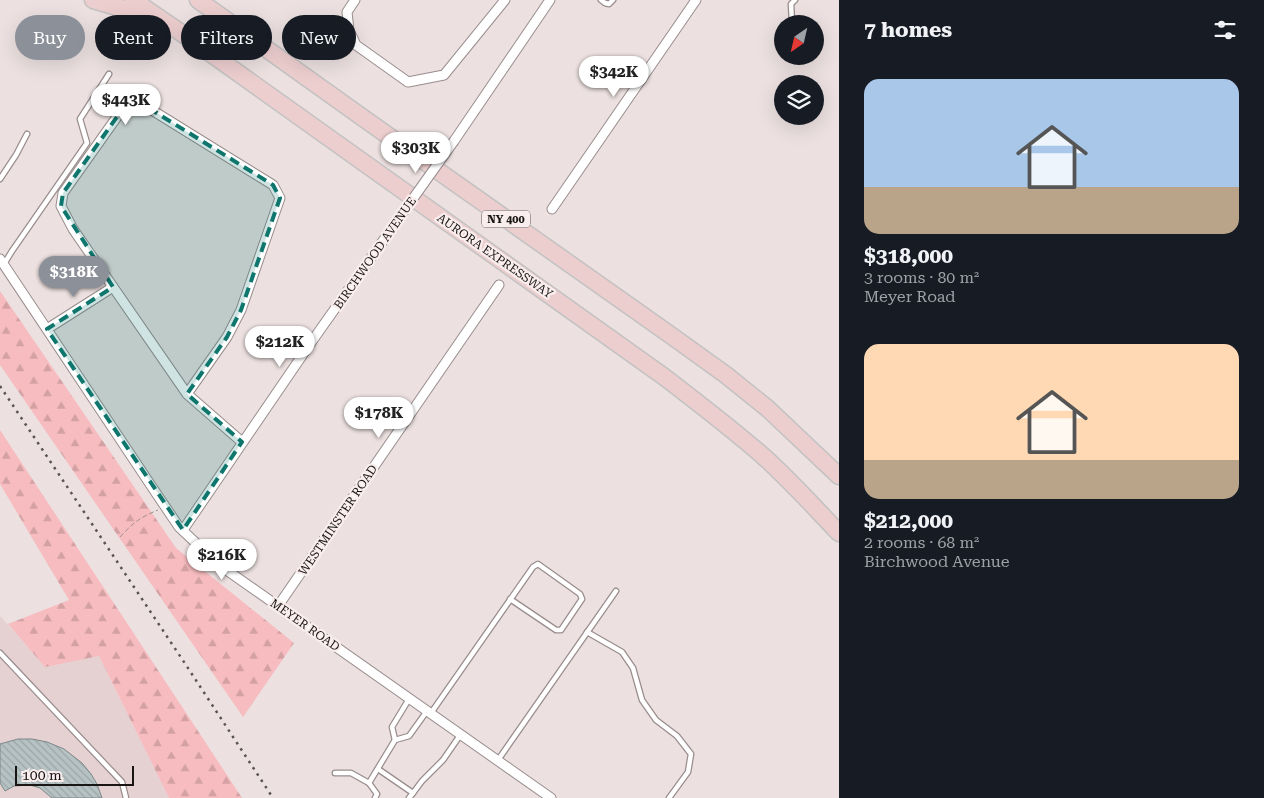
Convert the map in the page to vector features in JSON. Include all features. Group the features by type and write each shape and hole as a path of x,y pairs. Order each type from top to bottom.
{"highway":[{"path":"93,0 131,11 181,36"},
{"name":"AURORA EXPRESSWAY","path":"133,0 181,33"},
{"name":"NY 400","path":"198,0 726,375 767,408 839,476"},
{"name":"AURORA EXPRESSWAY","path":"220,60 607,335 709,410 764,457 839,533"}],"street":[{"path":"355,0 347,12 349,30 356,45 408,82 444,75 505,0"},
{"name":"BIRCHWOOD AVENUE","path":"183,530 242,442 454,141 550,0"},
{"path":"552,209 696,0"},
{"path":"187,394 228,337 241,310 280,198 273,185 147,106 133,106 119,114 63,193 60,206 73,229 187,394 242,442"},
{"name":"MEYER ROAD","path":"2,262 183,530 218,564 551,798"},
{"name":"WESTMINSTER ROAD","path":"278,606 499,285"},
{"path":"47,329 113,287"}],"lane":[{"path":"601,0 609,4 613,0"},
{"path":"792,15 791,4 795,0"},
{"path":"2,262 12,251 87,143 80,119 109,74"},
{"path":"0,179 27,134"},
{"path":"395,740 409,736 430,712 510,599 533,567 538,564 580,594 582,599 561,630 556,630 510,599"},
{"path":"498,760 616,591"},
{"path":"587,632 622,652 633,668 642,700 656,720 677,736 690,754 688,772 669,798"},
{"path":"0,654 122,782 126,798"},
{"path":"369,783 395,740 392,727 410,698"},
{"path":"409,798 422,781 443,760 461,734"},
{"path":"378,769 412,793"},
{"path":"335,773 351,773 369,783 377,794 375,798"}],"path":[{"path":"120,537 140,518 166,507"}],"highlighted area":[{"path":"133,106 147,107 273,185 280,198 241,310 227,337 187,394 242,442 183,530 47,329 113,287 61,206 63,193 119,114"}],"shaded area":[{"path":"0,616 45,666 99,656 169,798 0,798"}],"green space":[{"path":"0,291 176,548 294,643 243,717 0,365"},
{"path":"0,430 242,798 169,798 99,656 45,667 8,624 69,600 0,484"}],"building":[{"path":"18,739 47,742 64,749 82,763 91,774 102,798 52,798 40,788 30,785 14,786 5,791 0,783 0,744"}],"railway":[{"path":"0,386 273,798"}]}
